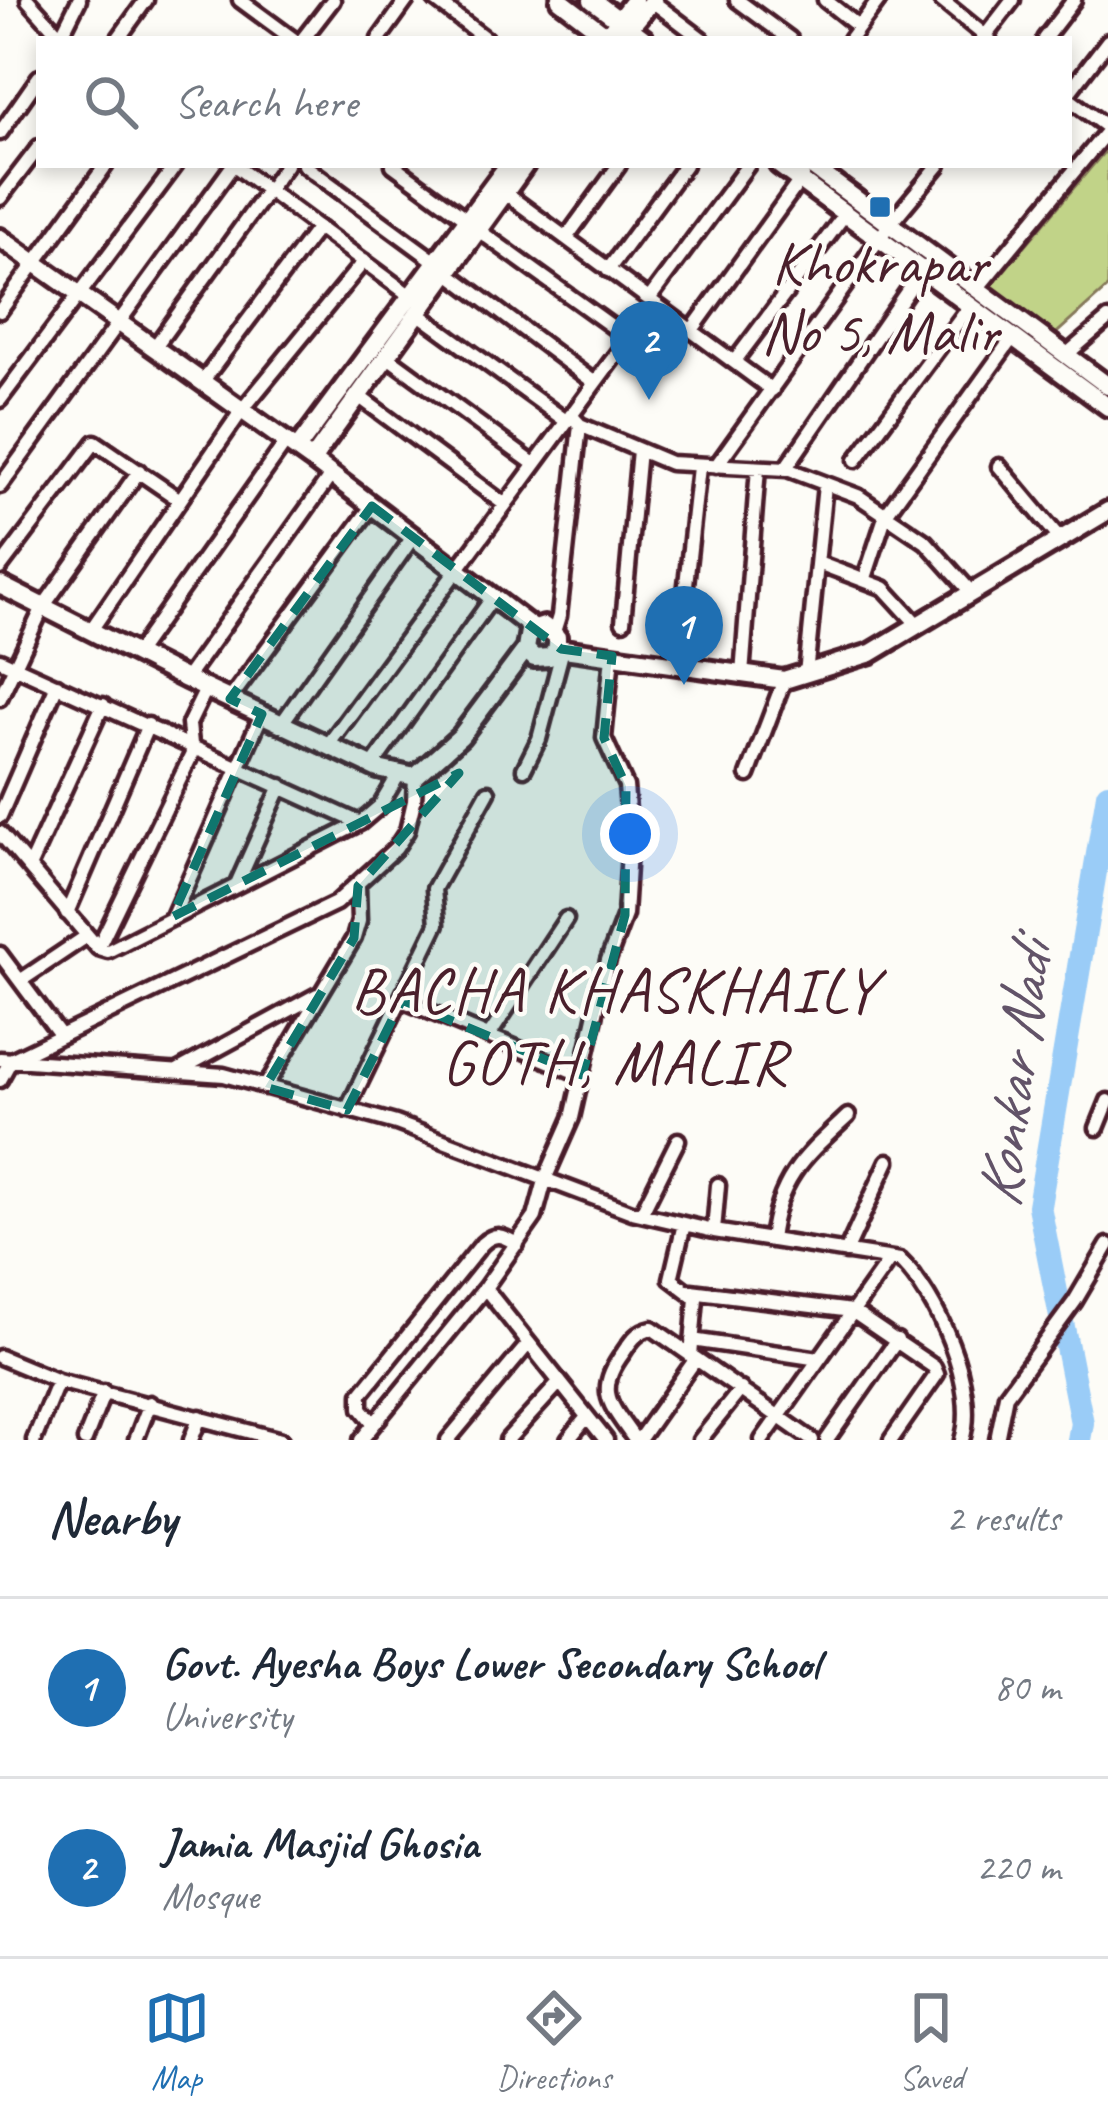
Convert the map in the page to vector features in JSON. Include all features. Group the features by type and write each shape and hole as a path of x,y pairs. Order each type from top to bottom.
{"street":[{"path":"28,0 60,36"},
{"path":"63,36 80,0"},
{"path":"120,36 146,0"},
{"path":"240,0 289,36"},
{"path":"258,13 268,0"},
{"path":"306,36 333,0"},
{"path":"382,34 407,0"},
{"path":"435,0 482,36"},
{"path":"560,0 620,34"},
{"path":"592,0 620,34"},
{"path":"620,34 634,0"},
{"path":"620,34 653,0 698,36"},
{"path":"737,0 786,36"},
{"path":"824,0 855,33 879,0"},
{"path":"941,0 984,36"},
{"path":"987,36 1013,0"},
{"path":"1046,36 1074,0"},
{"path":"1072,91 1108,41"},
{"path":"0,133 36,81"},
{"path":"856,460 973,298 1108,129 1072,98"},
{"path":"0,198 36,150"},
{"path":"0,311 104,168"},
{"path":"0,400 174,168"},
{"path":"0,486 232,168"},
{"path":"238,168 572,421 670,463 785,469 858,496 926,542 971,592"},
{"path":"154,348 284,168"},
{"path":"308,168 595,383"},
{"path":"397,168 628,338"},
{"path":"566,238 618,168"},
{"path":"608,270 683,168"},
{"path":"328,745 534,464 572,421 746,168"},
{"path":"716,466 884,232 937,168"},
{"path":"692,330 807,170"},
{"path":"807,170 845,214 884,232"},
{"path":"807,170 973,298 1108,386"},
{"path":"136,654 416,304 501,177 566,238 772,390"},
{"path":"734,362 845,214"},
{"path":"202,382 318,227"},
{"path":"0,238 331,475 533,628"},
{"path":"91,630 242,410 364,261"},
{"path":"785,469 927,263"},
{"path":"973,298 1013,337 1108,406"},
{"path":"298,451 356,395 416,304"},
{"path":"1066,355 1108,319"},
{"path":"865,578 886,514 1013,337"},
{"path":"385,355 534,464"},
{"path":"356,395 504,504"},
{"path":"524,769 539,739 558,643 572,421"},
{"path":"0,568 95,442 180,500"},
{"path":"623,622 639,451"},
{"path":"999,466 1061,540"},
{"path":"676,666 699,467"},
{"path":"742,676 758,468"},
{"path":"0,698 44,607 139,471"},
{"path":"186,679 331,475"},
{"path":"806,674 825,485"},
{"path":"230,699 372,506"},
{"path":"0,832 87,936 108,951 361,823 407,775 461,736 526,649 526,636 533,628 544,626 558,643 612,656 784,680 871,653 1108,511"},
{"path":"281,723 413,537"},
{"path":"818,562 884,588 918,626"},
{"path":"0,585 206,689 372,766 407,775"},
{"path":"372,766 493,597"},
{"path":"526,649 534,658 544,659 558,643"},
{"path":"361,1440 485,1288 536,1217 546,1177 572,1118 608,960 626,915 630,834 626,786 604,738 612,656"},
{"path":"0,660 361,823"},
{"path":"748,775 784,680"},
{"path":"0,816 56,685"},
{"path":"98,948 192,754 189,724 206,689"},
{"path":"29,868 103,706"},
{"path":"172,917 262,714"},
{"path":"67,913 148,725"},
{"path":"0,1080 6,1060 336,903 396,848 406,831 414,801 407,775"},
{"path":"237,885 280,786"},
{"path":"347,1110 437,924 434,889 488,792"},
{"path":"265,1087 358,927 358,886"},
{"path":"489,1036 566,919"},
{"path":"20,981 87,936"},
{"path":"0,954 61,1036"},
{"path":"176,1072 322,992"},
{"path":"402,1000 582,1075"},
{"path":"6,1060 224,1075 347,1110 641,1214 714,1231 900,1260 938,1310 967,1400 968,1422 962,1440"},
{"path":"1097,1128 1108,1101"},
{"path":"771,1240 779,1196 788,1178 848,1116"},
{"path":"641,1214 678,1140"},
{"path":"846,1252 888,1161"},
{"path":"714,1231 718,1185"},
{"path":"684,1224 671,1279 679,1288 853,1311 934,1367 937,1374 895,1439"},
{"path":"374,1424 361,1408 361,1394 482,1244 501,1235 517,1244"},
{"path":"997,1440 1006,1395 1075,1301 1108,1245"},
{"path":"763,1440 890,1259"},
{"path":"485,1288 606,1440"},
{"path":"691,1291 696,1298 693,1358 637,1440 608,1400 606,1382 644,1329 652,1328 693,1358 812,1440"},
{"path":"692,1340 819,1359"},
{"path":"827,1440 897,1340"},
{"path":"448,1440 529,1342"},
{"path":"0,1357 58,1381 200,1417 252,1437 281,1440"},
{"path":"34,1440 58,1381"},
{"path":"507,1440 560,1382"},
{"path":"700,1440 741,1389"},
{"path":"85,1440 104,1392"},
{"path":"136,1440 150,1403"},
{"path":"191,1440 200,1417"},
{"path":"568,1440 587,1417"}],"highlighted area":[{"path":"372,506 561,649 612,656 604,738 626,786 625,915 582,1075 402,1000 347,1110 265,1087 354,938 358,886 459,773 172,917 262,714 230,699"}],"green space":[{"path":"1104,152 1108,155 1108,287 1051,338 986,292"}],"waterway":[{"name":"Konkar Nadi","path":"1079,1440 1082,1423 1039,1206 1108,794"}],"place":[{"name":"Khokrapar No 5, Malir","path":"880,207"},
{"name":"Jamia Masjid Ghosia","path":"649,400"},
{"name":"Govt. Ayesha Boys Lower Secondary School","path":"684,685"}],"district":[{"name":"BACHA KHASKHAILY GOTH, MALIR","path":"615,1025"}]}
